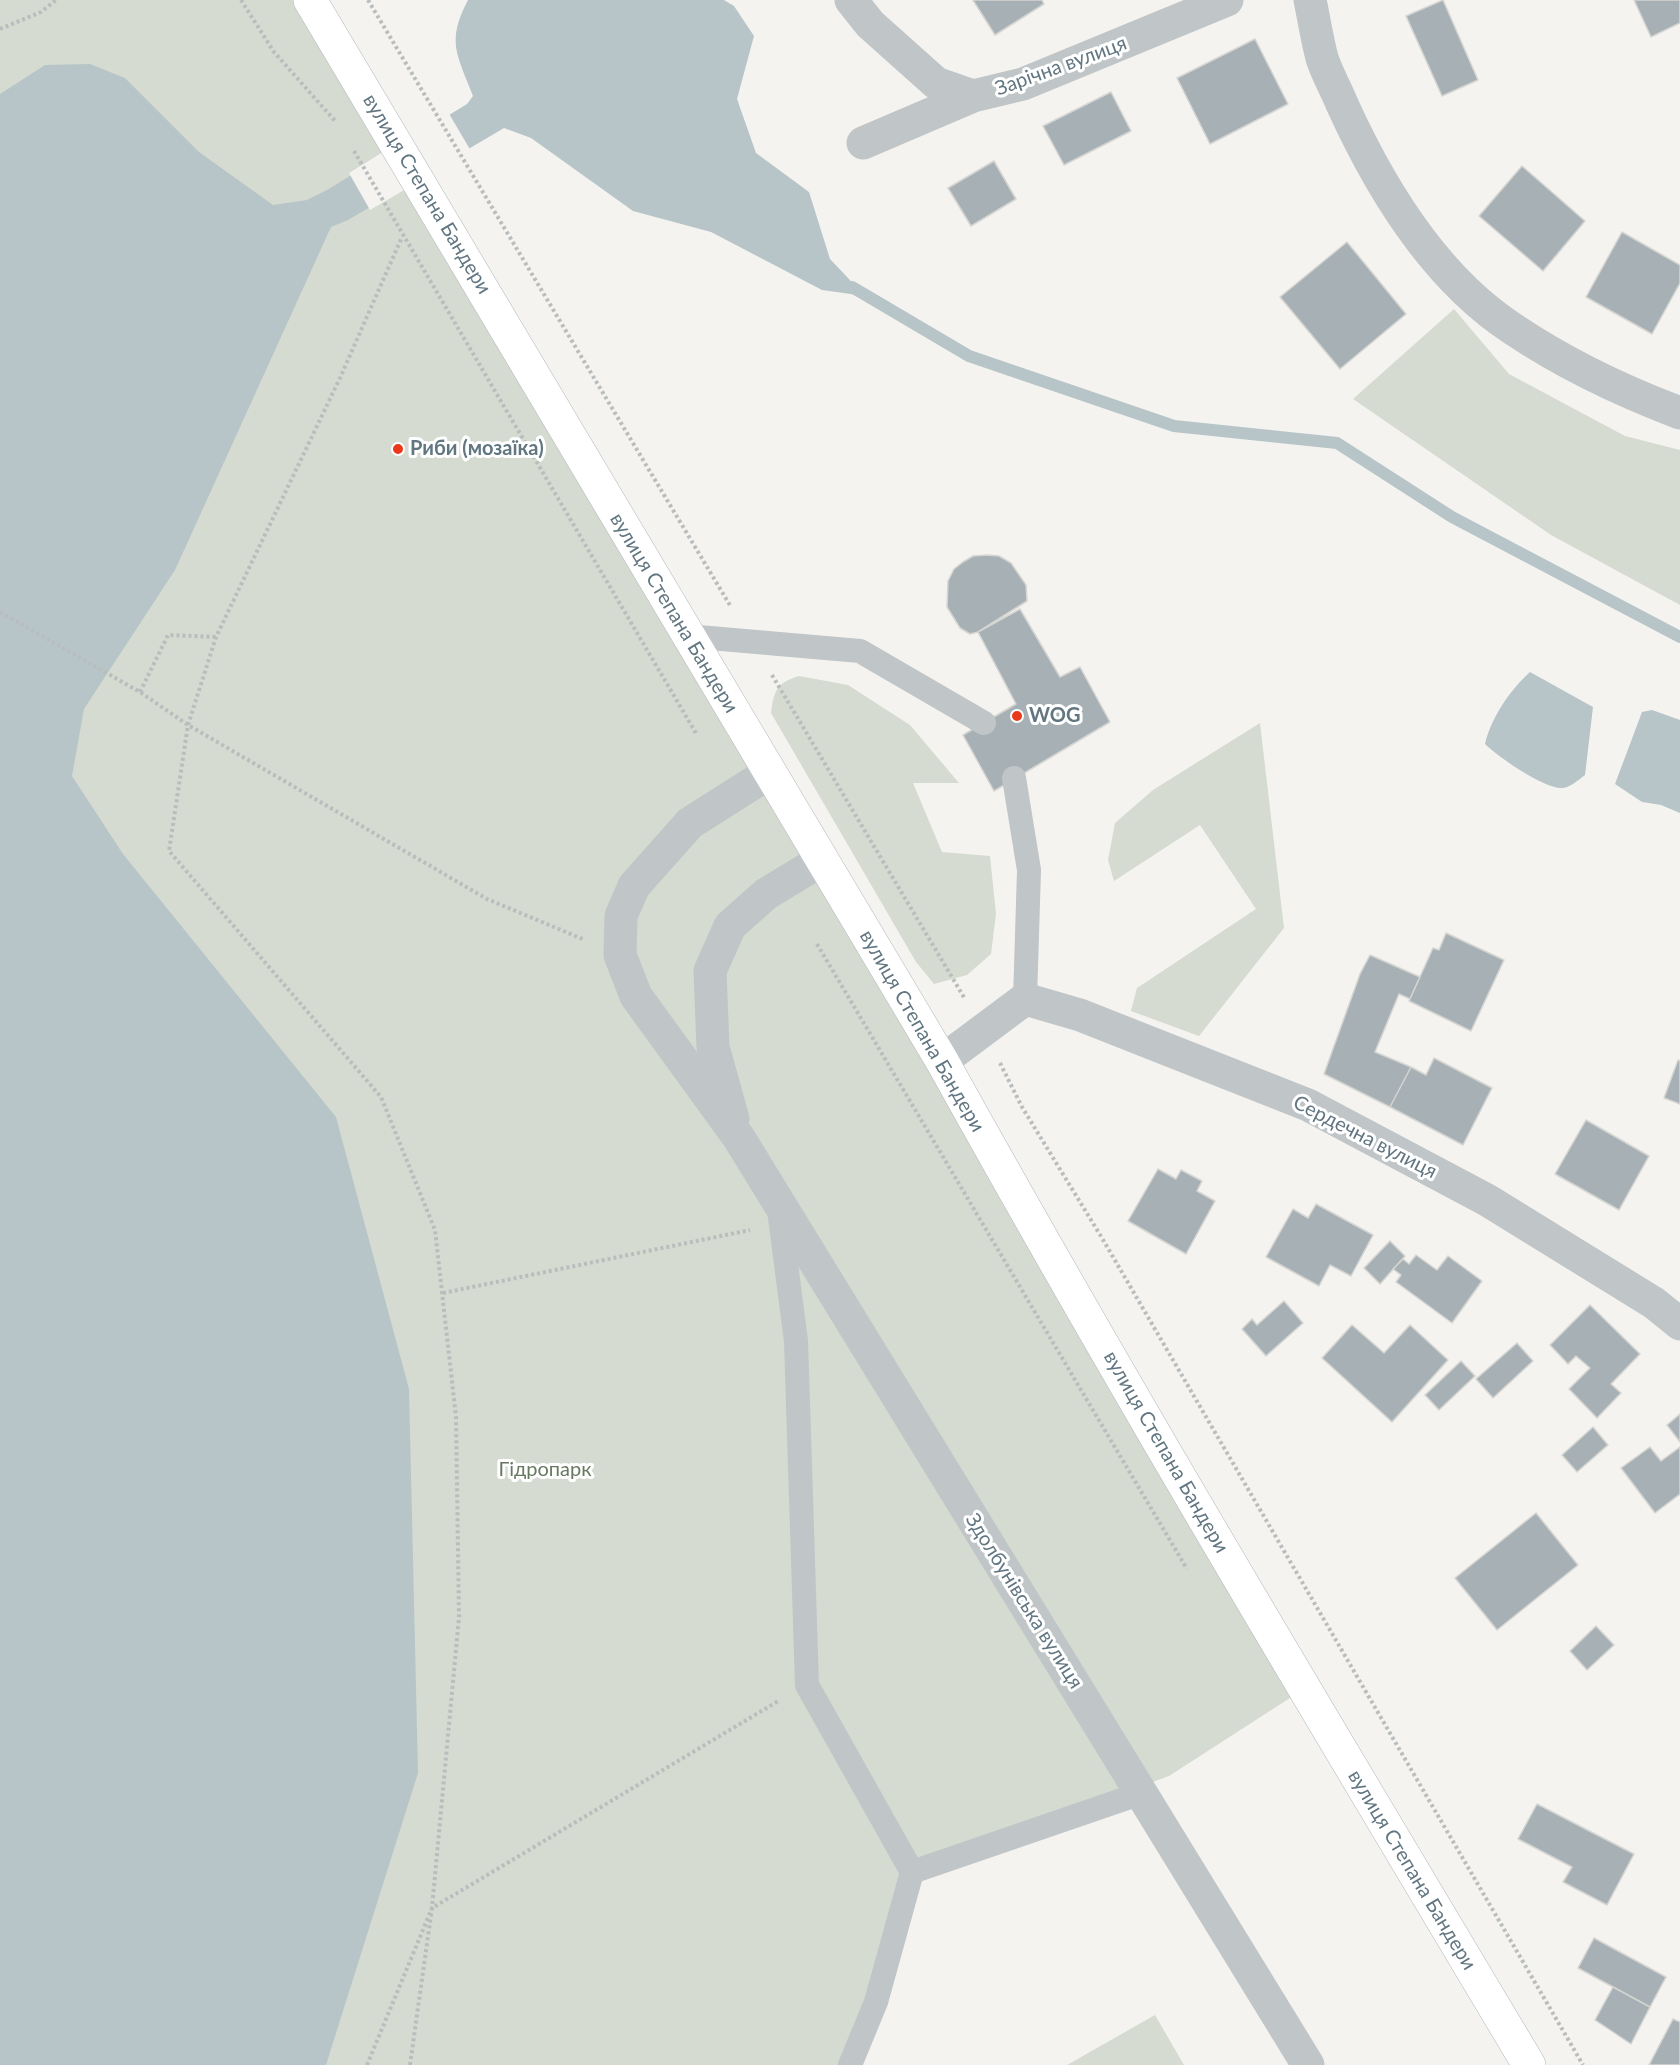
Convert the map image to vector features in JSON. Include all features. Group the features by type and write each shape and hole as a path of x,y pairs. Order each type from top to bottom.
{"main road":[{"name":"вулиця Степана Бандери","path":"310,0 411,166 687,636 942,1061 1015,1193 1286,1658 1529,2065"}],"street":[{"name":"Зарічна вулиця","path":"851,0 870,24 936,83 974,96 1023,84 1227,0"},
{"path":"1310,0 1323,59 1359,141 1399,209 1445,272 1511,328 1576,367 1680,413"},
{"path":"863,142 974,96"},
{"name":"Здолбунівська вулиця","path":"769,773 690,823 634,886 621,916 620,955 636,996 739,1138 779,1213 1142,1793 1308,2065"},
{"name":"Здолбунівська вулиця","path":"739,1138 713,1047 710,971 730,926 766,894 822,860"},
{"path":"942,1061 1025,999"},
{"name":"Сердечна вулиця","path":"1025,999 1080,1015 1308,1105 1487,1200 1654,1303 1680,1324"}],"lane":[{"path":"687,636 860,651 984,723"},
{"path":"1014,778 1029,870 1025,999"},
{"path":"779,1213 796,1341 807,1685 912,1872 876,2002 850,2065"},
{"path":"912,1872 1142,1793"}],"path":[{"path":"0,29 41,12 56,0"},
{"path":"241,0 273,52 338,123"},
{"path":"368,0 983,1030 1022,1107 1108,1249 1583,2065"},
{"path":"349,144 697,735"},
{"path":"402,237 339,378 216,637 188,725 170,850 381,1097 435,1230 456,1417 459,1617 432,1908 410,2065"},
{"path":"0,612 140,692 188,725 487,899 620,955"},
{"path":"140,692 168,635 216,637"},
{"path":"442,1293 779,1213"},
{"path":"367,2065 432,1908 807,1685"}],"green space":[{"name":"Гідропарк","path":"0,0 310,0 1304,1689 1169,1776 912,1872 850,2065 0,2065"},
{"path":"1454,309 1509,374 1625,436 1680,450 1680,605 1551,535 1353,399"},
{"path":"799,676 848,685 910,725 959,783 913,783 942,852 990,856 996,914 991,954 967,975 934,984 916,962 771,713 775,693 781,685"},
{"path":"1260,723 1284,928 1199,1036 1131,1011 1137,988 1256,909 1200,825 1114,881 1108,860 1115,823 1153,790"},
{"path":"1155,2015 1184,2065 1067,2065"}],"shaded area":[{"path":"468,0 724,0 734,6 754,36 737,99 756,153 809,192 830,259 865,296 822,290 711,232 633,211 531,138 504,128 348,220 331,227 175,570 84,709 72,776 123,854 336,1117 409,1389 418,1773 326,2065 0,2065 0,94 45,65 90,64 125,78 199,152 273,205 307,200 467,104 473,96 456,48 456,38 461,14"},
{"path":"1530,672 1593,707 1585,775 1568,787 1553,787 1543,783 1499,756 1485,744 1502,705"},
{"path":"1652,710 1680,720 1680,813 1661,805 1642,802 1615,784 1642,712"}],"pier":[{"path":"448,112 471,151 370,210 349,173"}],"building":[{"path":"973,0 1042,0 1044,4 995,35"},
{"path":"1443,0 1478,80 1442,96 1406,16"},
{"path":"1634,0 1680,0 1680,23 1651,37"},
{"path":"1255,39 1288,104 1210,144 1177,78"},
{"path":"1111,92 1131,131 1064,165 1043,126"},
{"path":"994,161 1016,199 971,226 948,188"},
{"path":"1522,166 1585,221 1543,271 1479,216"},
{"path":"1622,232 1680,265 1680,283 1652,334 1586,297"},
{"path":"1347,242 1406,314 1340,369 1280,297"},
{"path":"973,556 999,556 1011,563 1026,585 1027,601 978,632 970,634 960,628 947,607 948,581 954,569 963,562"},
{"path":"1020,609 1060,677 1080,667 1110,722 994,791 963,735 1016,704 978,632"},
{"path":"1446,933 1504,960 1471,1031 1409,1001 1433,948 1439,950"},
{"path":"1370,955 1420,977 1410,999 1399,994 1375,1052 1411,1067 1390,1107 1324,1074 1360,974"},
{"path":"1434,1058 1492,1088 1463,1145 1390,1107 1411,1067 1426,1075"},
{"path":"1678,1060 1680,1061 1680,1104 1664,1098"},
{"path":"1586,1120 1649,1156 1619,1210 1555,1174"},
{"path":"1158,1169 1176,1179 1181,1170 1202,1181 1197,1191 1215,1201 1186,1254 1128,1221"},
{"path":"1316,1204 1373,1235 1351,1276 1330,1265 1319,1286 1266,1257 1293,1209 1308,1218"},
{"path":"1390,1241 1405,1256 1380,1284 1364,1268"},
{"path":"1416,1255 1437,1270 1448,1256 1482,1281 1452,1323 1396,1282 1401,1275 1393,1269 1403,1259 1409,1264"},
{"path":"1284,1301 1303,1323 1266,1356 1242,1329 1252,1319 1257,1325"},
{"path":"1590,1305 1640,1354 1611,1384 1621,1393 1597,1418 1569,1389 1590,1368 1576,1356 1568,1364 1550,1345"},
{"path":"1352,1325 1384,1353 1410,1325 1448,1360 1392,1422 1322,1358"},
{"path":"1517,1343 1533,1361 1493,1398 1476,1379"},
{"path":"1461,1361 1475,1376 1439,1410 1425,1395"},
{"path":"1680,1414 1680,1442 1667,1425"},
{"path":"1593,1427 1608,1445 1577,1472 1562,1455"},
{"path":"1650,1447 1661,1461 1680,1447 1680,1494 1655,1513 1621,1468"},
{"path":"1536,1513 1578,1565 1497,1630 1455,1578"},
{"path":"1596,1626 1614,1645 1587,1670 1570,1651"},
{"path":"1537,1804 1634,1854 1607,1905 1563,1882 1572,1867 1518,1839"},
{"path":"1594,1938 1666,1977 1650,2007 1578,1968"},
{"path":"1613,1987 1650,2007 1631,2044 1595,2020"},
{"path":"1673,2019 1680,2022 1680,2065 1649,2065"}],"waterway":[{"path":"852,287 969,356 1174,426 1337,443 1452,517 1680,637"}],"place":[{"name":"Риби (мозаїка)","path":"398,449"},
{"name":"WOG","path":"1017,716"}]}
